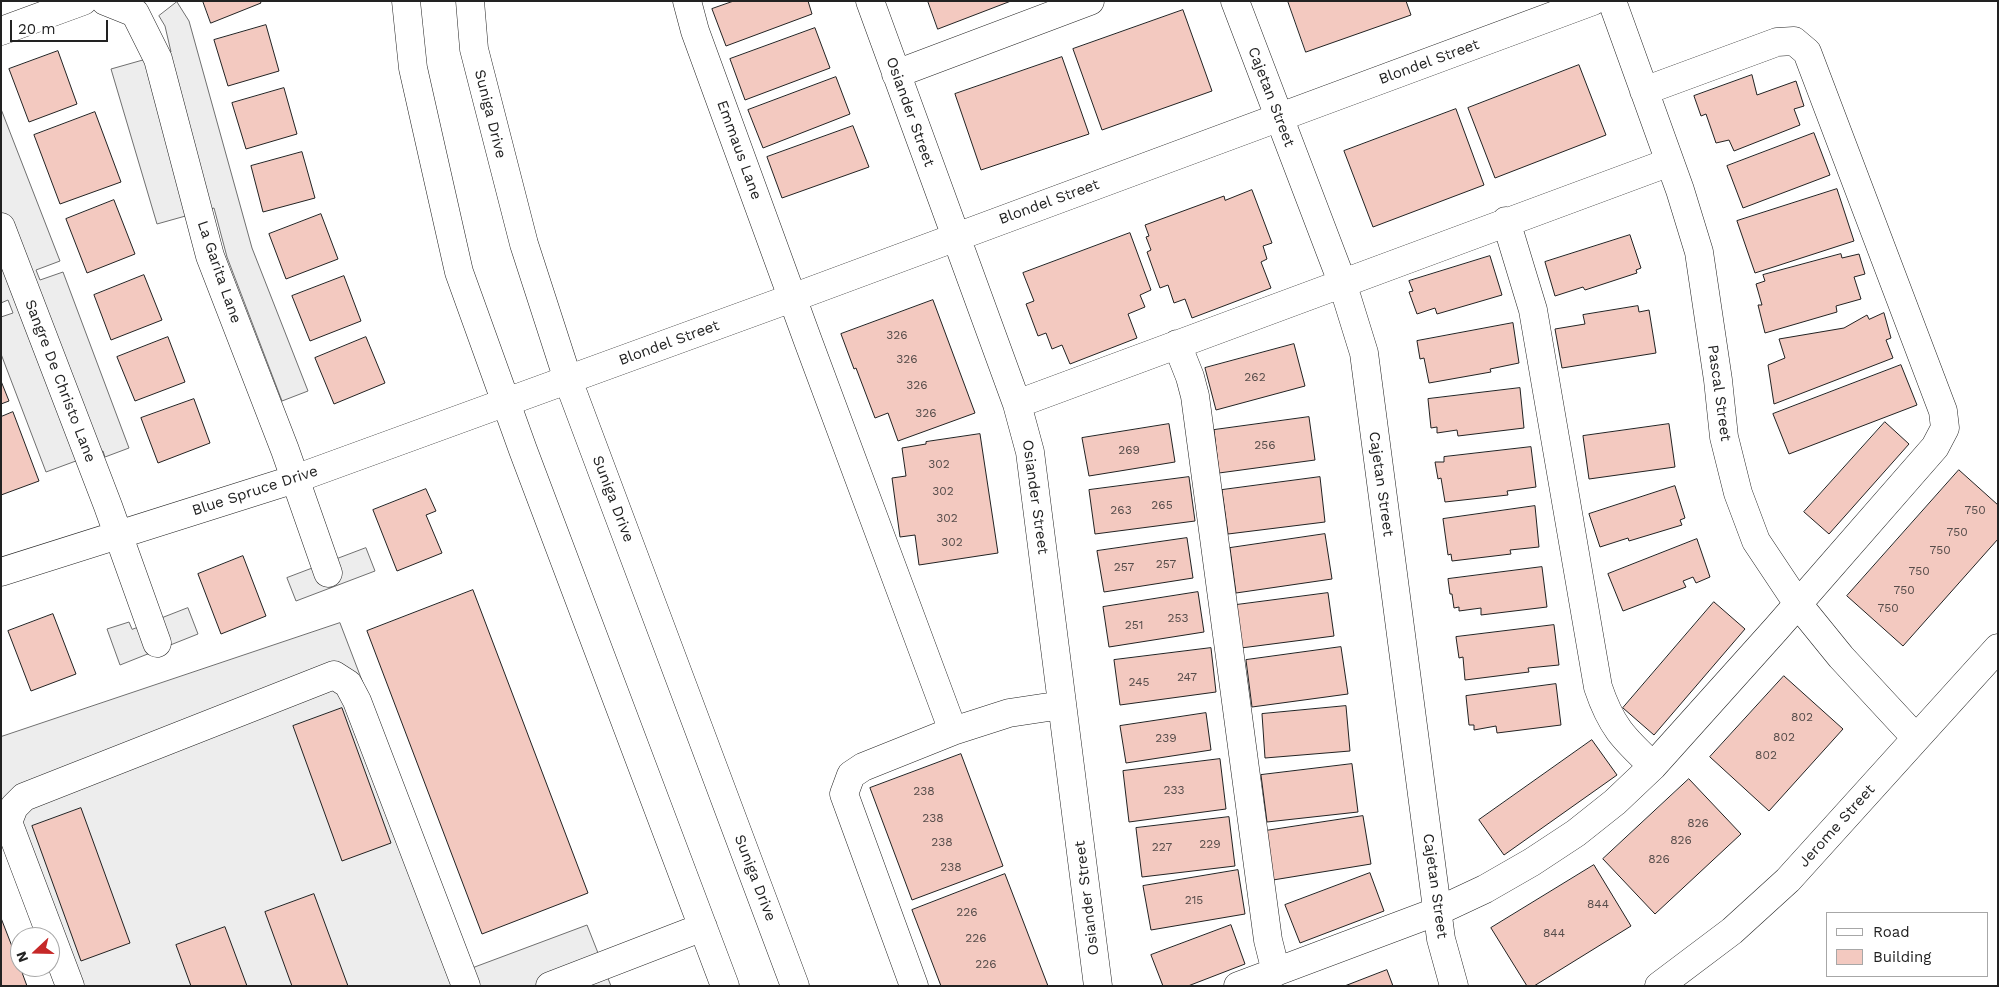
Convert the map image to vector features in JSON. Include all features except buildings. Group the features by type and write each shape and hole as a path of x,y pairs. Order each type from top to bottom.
{"street":[{"path":"1,31 83,1"},
{"name":"La Garita Lane","path":"105,1 135,13 158,59 210,256 295,480 328,574"},
{"path":"406,1 413,68 459,272 506,403 725,986"},
{"name":"Suniga Drive","path":"470,1 474,49 524,244 568,380 795,986"},
{"name":"Emmaus Lane","path":"687,1 695,31 792,298 954,731"},
{"name":"Osiander Street","path":"870,1 1017,404 1030,452 1098,986"},
{"path":"896,74 1057,7 1090,1"},
{"name":"Cajetan Street","path":"1234,1 1342,282 1364,353 1441,939 1454,986"},
{"name":"Blondel Street","path":"506,403 1592,1"},
{"name":"Pascal Street","path":"1612,1 1670,162 1699,252 1718,380 1724,438 1738,493 1756,541 1798,604 1841,657 1916,738"},
{"path":"1238,986 1438,911 1485,889 1561,842 1615,802 1653,766 1798,604 1935,447 1945,428 1943,411 1808,52 1794,42 1777,42 1644,91"},
{"path":"1017,404 1506,221 1670,162"},
{"path":"1506,221 1533,310 1598,687 1604,705 1615,727 1653,766"},
{"name":"Sangre De Christo Lane","path":"1,227 157,643"},
{"path":"1177,344 1195,396 1268,940 1276,972"},
{"name":"Blue Spruce Drive","path":"1,572 295,480 446,423 506,403"},
{"name":"Jerome Street","path":"1659,986 1732,931 1788,880 1998,648"},
{"path":"70,986 8,822 14,807 24,797 334,675 348,684 357,701 466,986"},
{"path":"914,986 844,794 851,775 863,767 954,731 1009,713 1062,705"},
{"path":"550,986 703,927"}],"shaded area":[{"path":"177,2 189,21 252,248 308,391 282,401 227,257 214,208 157,224 111,69 171,52 165,26 159,16"},
{"path":"1,109 60,261 36,270 40,280 63,272 129,448 105,457 103,451 46,472 1,354 1,317 13,313 8,300 1,303"},
{"path":"366,548 375,571 296,601 287,578"},
{"path":"188,608 198,634 120,665 107,629 129,622 132,629"},
{"path":"340,623 472,968 587,925 611,986 62,986 59,977 60,927 40,927 1,820 1,737"}]}
